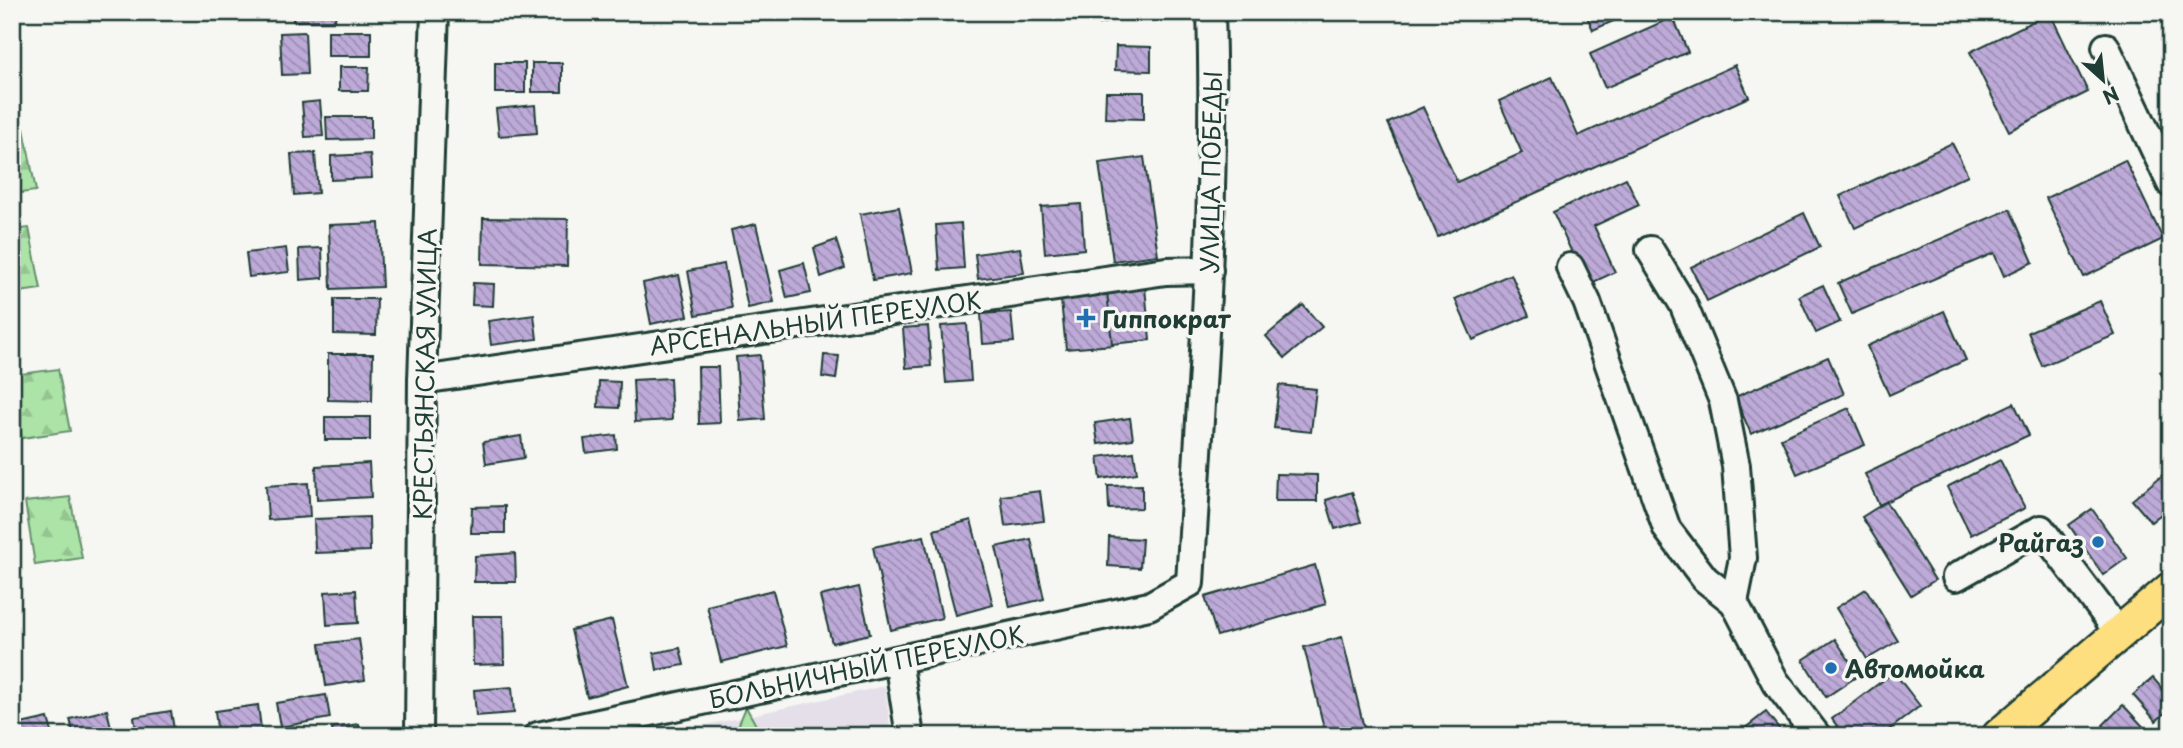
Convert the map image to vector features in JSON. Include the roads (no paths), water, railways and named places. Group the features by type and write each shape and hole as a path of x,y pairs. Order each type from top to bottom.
{"main road":[{"path":"1998,736 2171,589"}],"street":[{"name":"КРЕСТЬЯНСКАЯ УЛИЦА","path":"419,736 422,380 435,12"},
{"name":"УЛИЦА ПОБЕДЫ","path":"1189,583 1209,270 1213,81 1211,12"},
{"path":"2106,47 2171,184"},
{"path":"1650,250 1683,304 1723,401 1735,466 1743,558 1734,601"},
{"path":"1570,267 1587,302 1667,529 1705,579 1734,601 1775,681 1817,736"},
{"name":"АРСЕНАЛЬНЫЙ ПЕРЕУЛОК","path":"422,380 1166,271 1209,270"},
{"path":"1956,577 2041,529 2119,633"},
{"name":"БОЛЬНИЧНЫЙ ПЕРЕУЛОК","path":"538,736 1149,606 1189,583"},
{"path":"898,660 910,736"}],"place":[{"name":"Гиппократ","path":"1086,318"},
{"name":"Райгаз","path":"2098,542"},
{"name":"Автомойка","path":"1831,668"}]}
